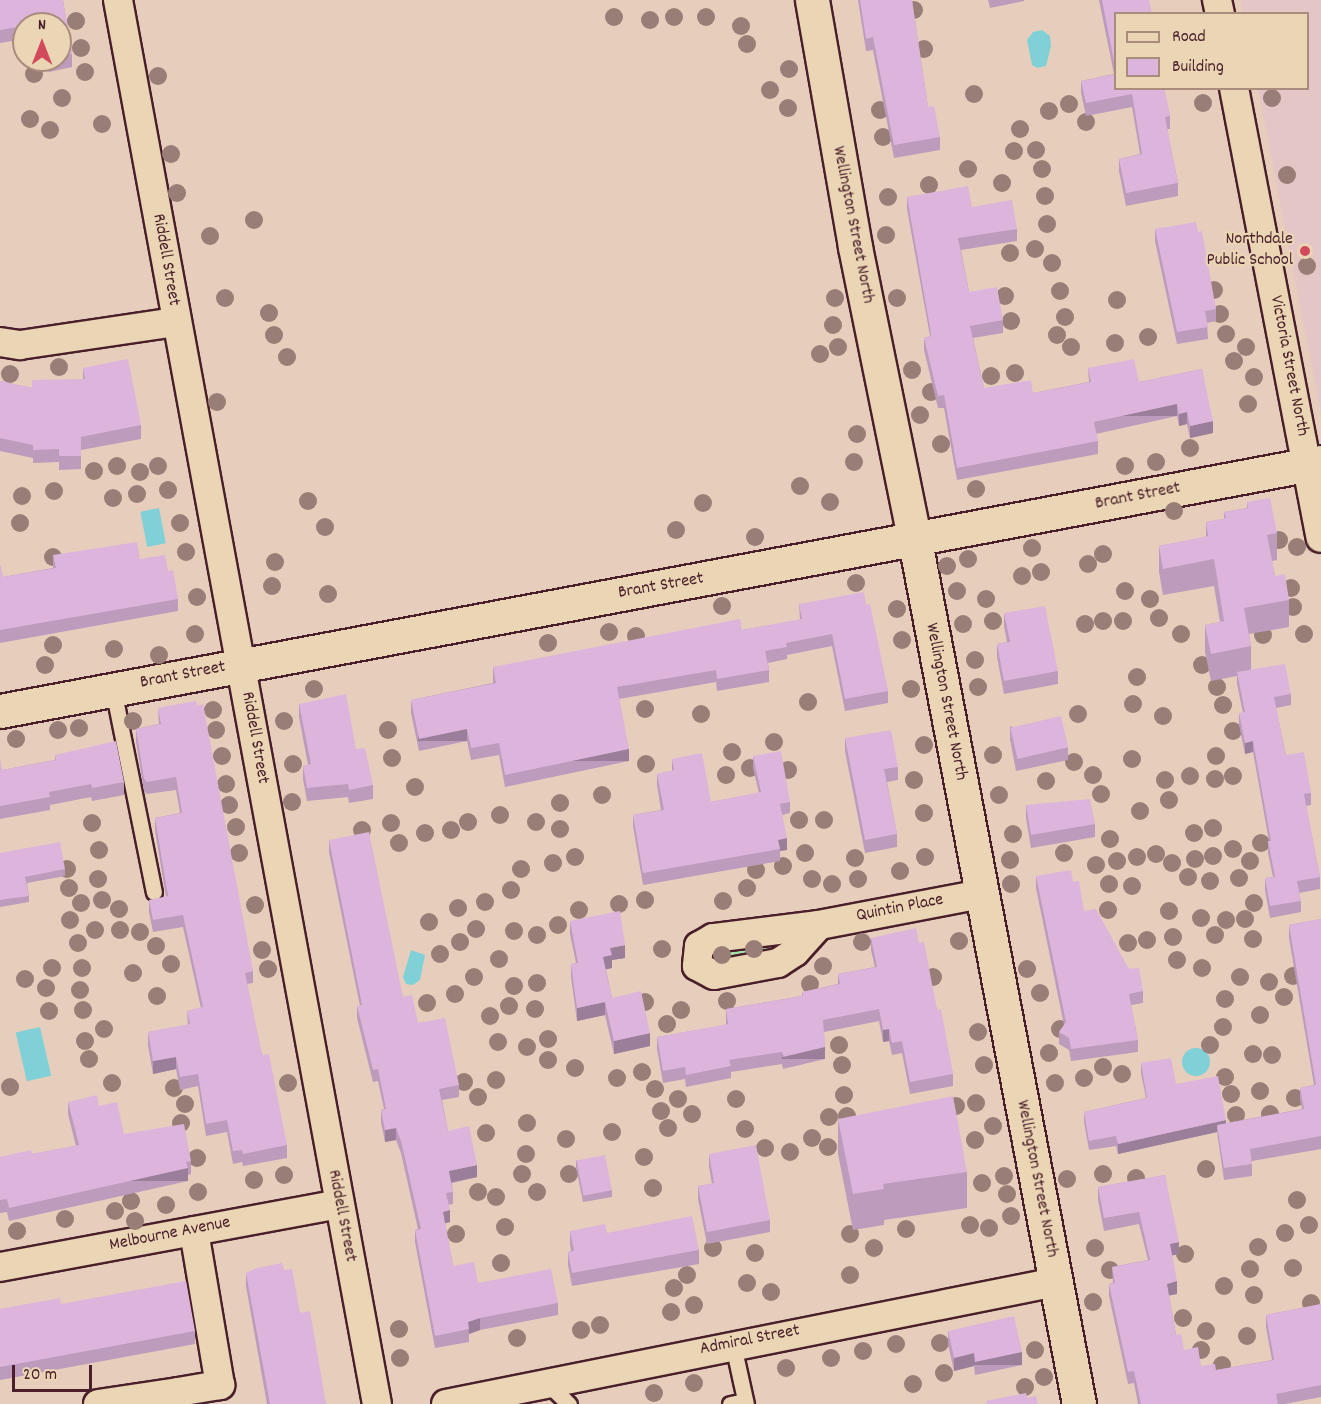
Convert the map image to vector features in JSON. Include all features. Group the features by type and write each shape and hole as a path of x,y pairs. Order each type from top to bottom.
{"main road":[{"name":"Wellington Street North","path":"812,0 855,247 915,540 1079,1404"},
{"name":"Brant Street","path":"0,711 1314,463"}],"street":[{"name":"Riddell Street","path":"118,0 377,1404"},
{"name":"Victoria Street North","path":"1234,90 1314,463 1321,538"},
{"path":"0,342 20,345 176,322"},
{"name":"Quintin Place","path":"819,925 982,894"},
{"name":"Melbourne Avenue","path":"0,1267 339,1204"},
{"path":"98,1404 221,1395 194,1231"},
{"name":"Admiral Street","path":"446,1404 1056,1282"}],"lane":[{"path":"113,689 154,892"},
{"path":"733,1345 740,1403"},
{"path":"548,1384 569,1404"}],"shaded area":[{"name":"Northdale Public School","path":"1241,0 1321,0 1321,414 1258,90 1309,90 1309,12 1243,12"}],"green space":[{"path":"777,943 778,948 716,962 714,959 715,951"}],"water":[{"path":"1042,30 1050,36 1051,46 1046,66 1037,68 1032,65 1027,40 1033,32"},
{"path":"159,508 166,543 147,547 140,512"},
{"path":"411,950 425,955 420,980 413,985 406,984 403,977"},
{"path":"40,1027 51,1076 27,1081 16,1033"},
{"path":"1196,1048 1206,1052 1210,1062 1206,1072 1196,1076 1186,1072 1182,1062 1186,1052"}],"building":[{"path":"0,0 63,0 65,12 12,12 12,28 0,30"},
{"path":"860,0 912,0 928,107 934,106 940,137 894,145 873,37 866,39"},
{"path":"1102,0 1149,0 1152,12 1114,12 1114,62"},
{"path":"1114,74 1114,90 1164,90 1170,116 1165,117 1178,183 1126,193 1119,159 1142,154 1132,94 1086,103 1081,81"},
{"path":"968,186 972,207 1012,200 1017,229 958,238 969,292 997,287 1003,320 970,326 984,388 1031,380 1033,393 1091,382 1088,368 1134,359 1139,382 1202,369 1213,421 1190,426 1187,412 1179,414 1177,404 1094,422 1098,441 957,468 944,395 938,396 924,338 931,336 907,197"},
{"path":"1196,222 1198,232 1202,231 1216,309 1205,311 1208,327 1177,332 1155,229"},
{"path":"128,359 141,425 81,437 81,456 59,456 59,449 33,450 33,445 0,438 0,381 32,388 32,380 85,379 83,368"},
{"path":"1270,498 1277,533 1267,535 1275,576 1285,574 1289,600 1244,608 1251,646 1211,654 1205,625 1224,621 1214,559 1163,569 1159,546 1208,536 1206,522 1226,518 1224,512 1248,508 1247,502"},
{"path":"137,542 140,559 165,555 168,571 173,570 178,599 0,630 0,565 3,577 56,568 53,555"},
{"path":"864,592 866,605 870,604 888,691 845,699 832,634 786,643 787,647 765,651 769,670 717,679 716,670 617,687 629,749 505,775 499,743 471,748 467,729 419,739 411,700 496,683 493,667 740,619 742,630 802,619 799,604"},
{"path":"1045,606 1058,671 1004,681 997,644 1010,642 1004,613"},
{"path":"1285,664 1291,694 1274,697 1286,755 1304,752 1311,793 1304,794 1320,877 1297,881 1301,901 1270,906 1265,878 1275,877 1268,841 1271,841 1253,741 1245,743 1239,713 1245,712 1237,672"},
{"path":"346,694 356,749 365,748 373,785 349,790 348,784 307,788 303,766 311,764 299,704"},
{"path":"196,701 197,706 203,704 253,971 245,973 262,1055 269,1054 287,1145 243,1154 242,1150 233,1151 227,1120 206,1124 198,1074 180,1077 176,1057 153,1061 148,1032 190,1024 187,1011 203,1007 183,915 153,920 149,900 168,896 155,818 182,813 176,777 147,782 144,779 136,729 161,724 158,708"},
{"path":"1061,716 1068,747 1018,759 1010,728"},
{"path":"891,730 898,767 884,769 897,834 865,840 845,738"},
{"path":"116,741 124,782 92,788 91,784 49,792 50,797 0,806 0,760 2,770 56,760 55,755"},
{"path":"781,751 790,802 780,804 787,838 778,840 780,849 643,873 633,815 664,810 657,774 674,770 672,759 702,753 711,802 761,792 753,756"},
{"path":"1090,799 1095,824 1031,835 1026,805"},
{"path":"369,832 403,997 412,995 418,1023 445,1018 459,1085 439,1089 448,1131 469,1126 477,1165 449,1171 453,1192 446,1193 450,1210 443,1212 453,1266 474,1262 478,1283 551,1269 558,1303 480,1318 468,1322 469,1329 435,1336 415,1230 421,1229 401,1141 396,1128 385,1130 381,1110 386,1109 378,1069 373,1070 357,1006 362,1005 329,840"},
{"path":"60,842 65,869 25,877 29,896 0,900 0,853"},
{"path":"1071,870 1073,882 1079,881 1084,911 1096,909 1129,969 1139,968 1143,991 1129,994 1138,1040 1071,1049 1069,1038 1059,1032 1066,1022 1036,876"},
{"path":"620,911 625,945 610,948 612,955 603,957 612,998 641,991 650,1033 614,1041 605,1002 577,1008 571,964 578,963 570,921"},
{"path":"1321,919 1321,1136 1250,1149 1252,1164 1224,1168 1217,1125 1304,1109 1300,1088 1316,1085 1289,925"},
{"path":"916,928 919,943 924,942 937,1010 941,1009 953,1074 910,1082 902,1041 892,1043 889,1029 883,1030 879,1009 823,1020 825,1047 783,1057 782,1052 729,1060 731,1066 686,1075 685,1067 663,1071 657,1037 728,1024 726,1009 803,996 802,992 840,984 838,974 877,967 871,938"},
{"path":"1171,1058 1176,1084 1218,1076 1226,1120 1118,1144 1116,1136 1089,1141 1084,1112 1147,1098 1141,1063"},
{"path":"97,1095 99,1106 117,1102 124,1134 184,1124 191,1161 186,1162 188,1168 9,1208 7,1199 0,1200 0,1157 31,1150 32,1154 79,1145 68,1102"},
{"path":"953,1096 967,1172 883,1184 884,1189 853,1194 838,1119"},
{"path":"756,1145 770,1220 707,1232 698,1186 714,1183 709,1154"},
{"path":"605,1155 612,1190 583,1196 577,1161"},
{"path":"1165,1175 1179,1242 1170,1244 1177,1281 1167,1284 1176,1335 1181,1334 1184,1350 1198,1347 1201,1366 1215,1364 1216,1370 1274,1360 1266,1315 1321,1304 1321,1385 1276,1394 1278,1404 1141,1404 1134,1371 1128,1372 1109,1284 1115,1283 1112,1267 1150,1260 1139,1212 1104,1218 1098,1187"},
{"path":"692,1216 699,1250 572,1273 568,1252 574,1251 570,1231 605,1224 607,1233"},
{"path":"282,1263 284,1270 292,1269 300,1313 310,1311 326,1404 270,1404 246,1273 257,1268"},
{"path":"186,1281 195,1331 0,1367 0,1309 60,1298 61,1304"},
{"path":"1014,1316 1022,1352 975,1362 974,1353 954,1358 948,1331"},
{"path":"1026,1393 1027,1398 1036,1396 1038,1404 987,1404 986,1401"}],"place":[{"name":"Northdale Public School","path":"1305,251"}]}
